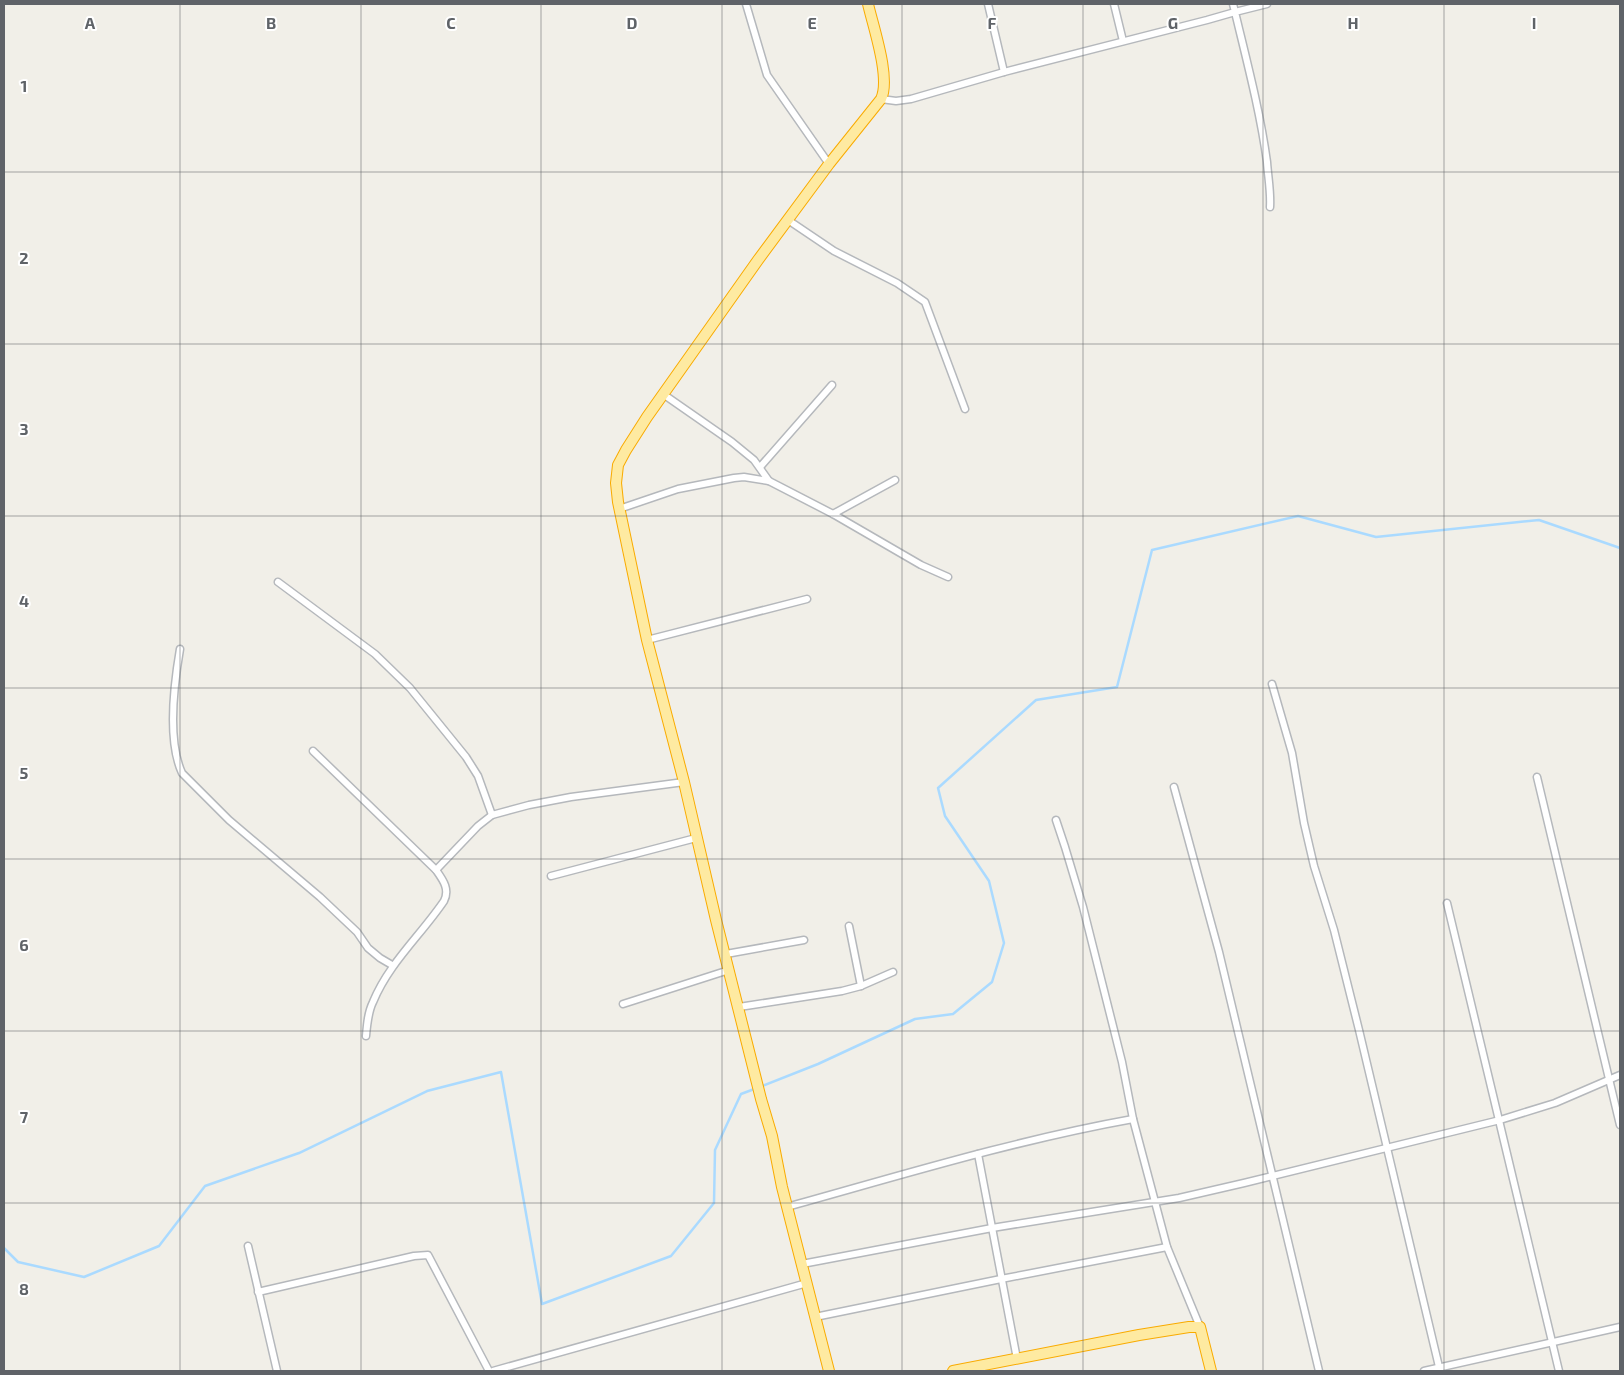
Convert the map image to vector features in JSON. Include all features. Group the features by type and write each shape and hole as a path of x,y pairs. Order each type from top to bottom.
{"highway":[{"path":"830,1371 787,1207 772,1136 761,1099 696,838 684,782 647,640 619,509 616,483 618,465 626,450 664,394 829,164 881,99 884,87 884,74 868,4"},
{"path":"953,1371 1139,1335 1200,1327 1211,1371"}],"street":[{"path":"746,4 767,75 829,164"},
{"path":"988,4 1004,72"},
{"path":"1114,4 1122,41"},
{"path":"1233,4 1257,101 1271,197 1270,207"},
{"path":"881,99 896,101 910,99 1004,72 1267,4"},
{"path":"788,220 834,251 897,283 926,302 965,409"},
{"path":"760,467 832,385"},
{"path":"664,394 732,442 760,467 769,481"},
{"path":"619,509 678,489 734,478 744,477 769,481 833,514 921,565 948,577"},
{"path":"833,514 895,480"},
{"path":"278,582 375,654 410,688 450,735 470,763 478,776 492,815"},
{"path":"647,640 807,599"},
{"path":"180,649 175,678 174,744 182,773 229,820 320,897 356,932 368,948 392,965"},
{"path":"1272,684 1292,753 1304,823 1314,866 1334,930 1439,1369"},
{"path":"313,751 436,870 444,880 446,888 446,898 437,912 392,965 372,1002 366,1036"},
{"path":"1537,777 1620,1126"},
{"path":"436,870 478,826 492,815 529,804 684,782"},
{"path":"1174,787 1219,952 1319,1371"},
{"path":"1056,820 1083,907 1122,1062 1133,1120 1166,1247 1200,1327"},
{"path":"550,876 696,838"},
{"path":"1447,903 1559,1371"},
{"path":"848,926 861,986"},
{"path":"726,954 804,940"},
{"path":"623,1004 729,970"},
{"path":"739,1007 827,994 861,986 893,972"},
{"path":"802,1264 992,1228 1200,1193 1500,1120 1555,1103 1620,1075"},
{"path":"787,1207 978,1154 1075,1130 1133,1120"},
{"path":"978,1154 1017,1359"},
{"path":"248,1246 277,1371"},
{"path":"815,1317 1166,1247"},
{"path":"258,1292 425,1254 431,1260 489,1371"},
{"path":"493,1371 807,1282"},
{"path":"1424,1371 1620,1327"}],"waterway":[{"path":"762,1086 818,1064 915,1019 953,1014 992,982 1004,943 989,881 945,816 938,788 1036,700 1117,687 1152,550 1298,516 1376,537 1539,520 1620,548"},
{"path":"4,1248 18,1262 84,1277 159,1246 205,1186 299,1153 427,1091 501,1072 542,1304 671,1256 714,1203 715,1150 741,1094 757,1088"}]}
